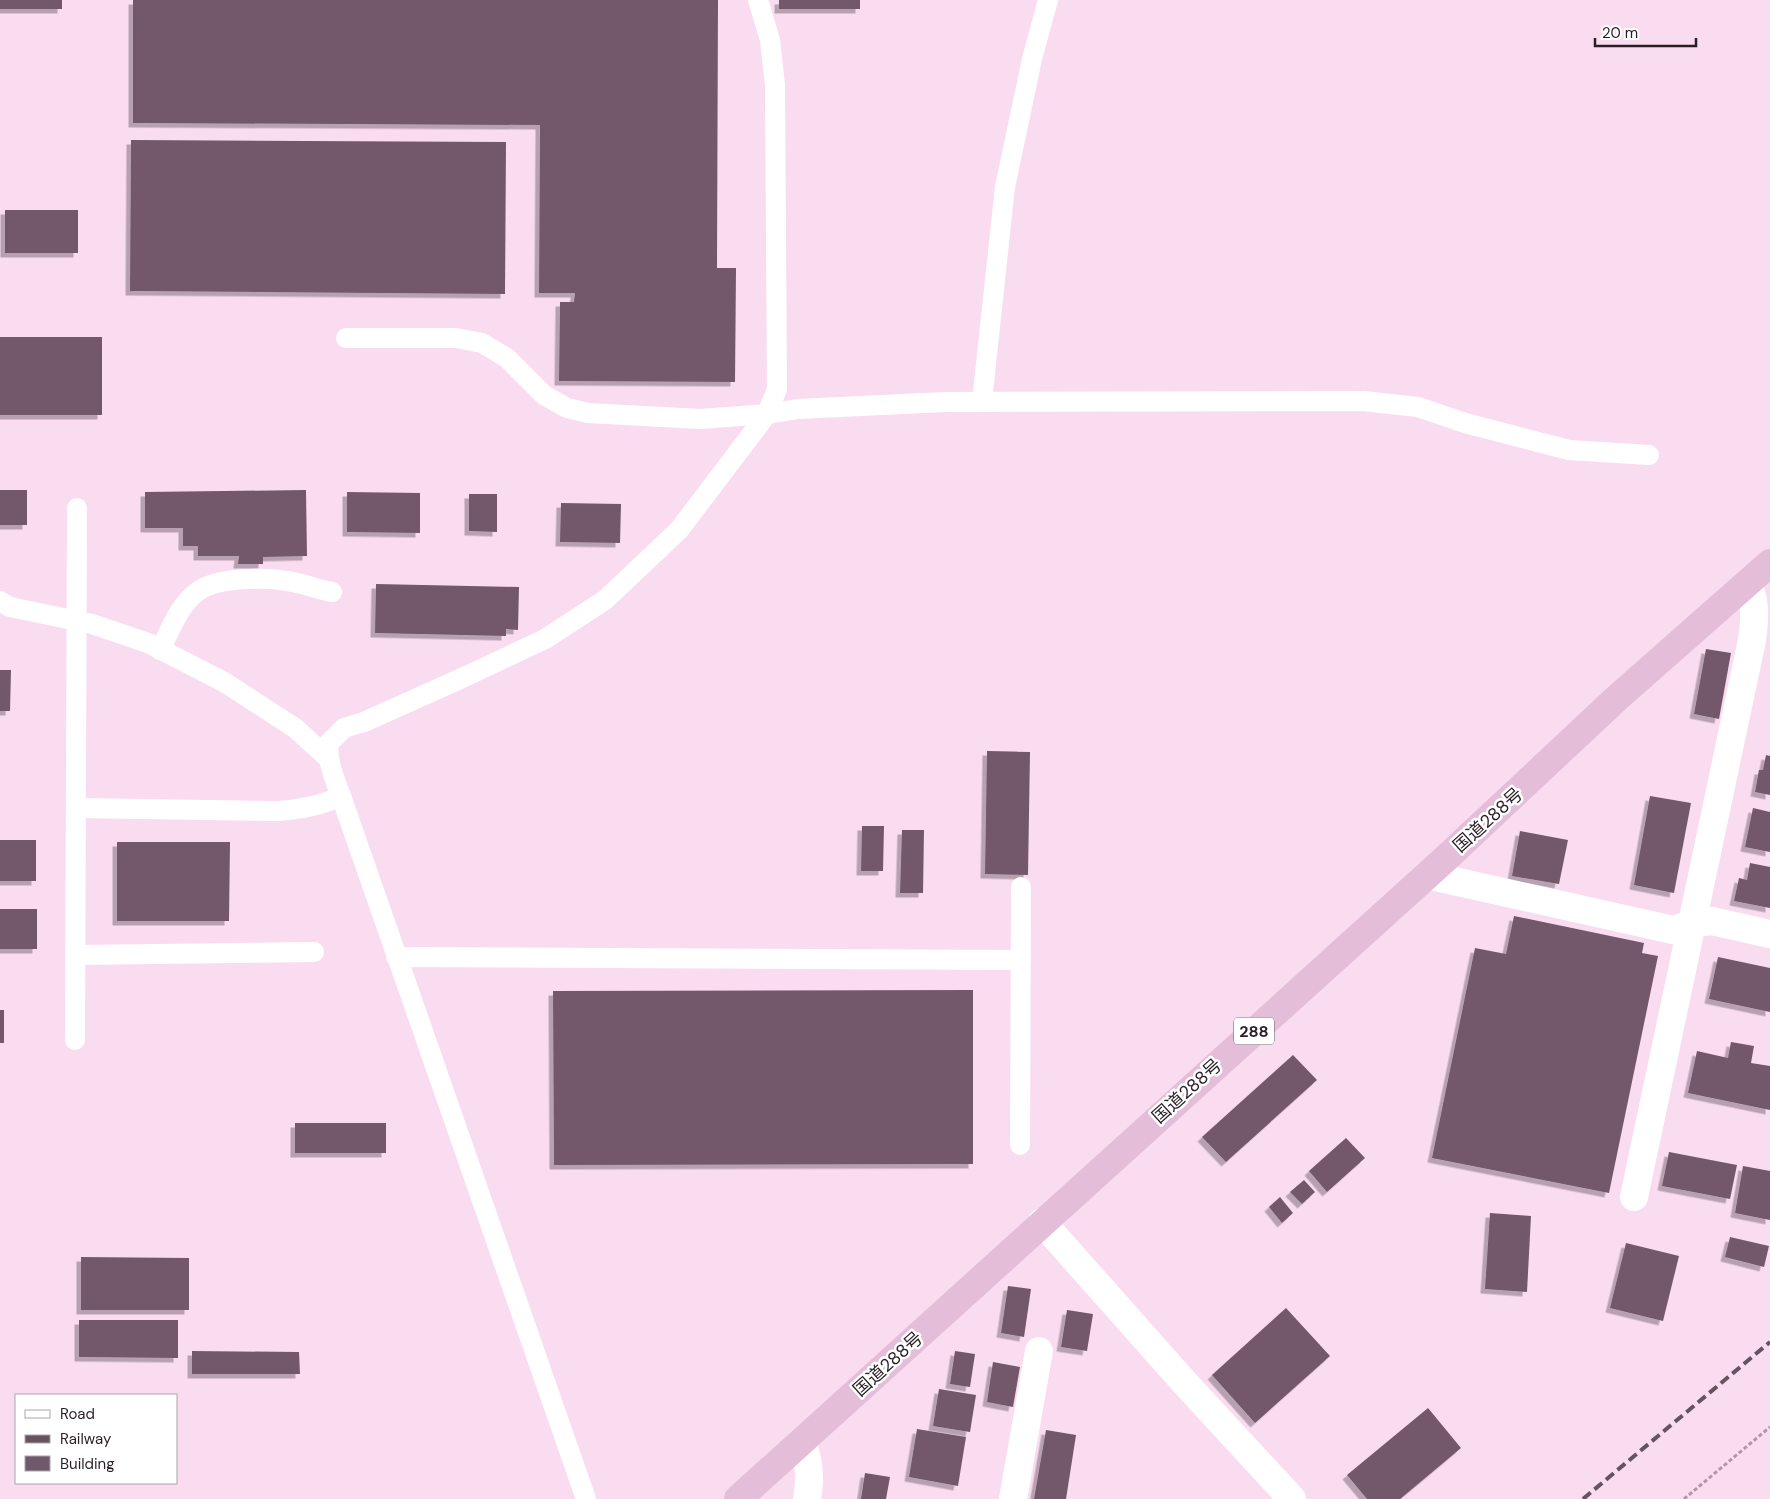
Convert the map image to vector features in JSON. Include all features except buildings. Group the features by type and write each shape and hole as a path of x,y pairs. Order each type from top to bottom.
{"highway":[{"name":"国道288号","path":"738,1499 1427,875 1618,698 1770,563"}],"street":[{"path":"1634,1197 1752,640 1755,617 1754,598 1748,583"},
{"path":"1427,875 1673,930 1691,924 1712,921 1770,934"},
{"path":"1042,1222 1184,1382 1292,1499"},
{"path":"1014,1499 1039,1350"},
{"path":"802,1442 808,1457 807,1499"}],"lane":[{"path":"586,1499 341,796 332,776 328,758 328,744 344,728 364,722 545,638 605,600 679,530 767,414 777,389 775,85 770,40 758,0"},
{"path":"982,401 1005,187 1032,59 1048,0"},
{"path":"346,338 456,338 482,343 507,358 544,395 567,408 588,414 700,419 767,414 798,409 982,401 1363,401 1418,407 1465,423 1569,450 1649,455"},
{"path":"75,1040 77,508"},
{"path":"160,650 182,608 197,592 212,584 226,580 287,581 332,592"},
{"path":"0,602 10,607 92,624 160,650 224,682 295,728 328,758"},
{"path":"76,808 278,811 305,809 325,804 341,796"},
{"path":"1020,1145 1021,887"},
{"path":"75,956 314,952"},
{"path":"396,957 1021,960"}],"path":[{"path":"1684,1499 1770,1427"}],"railway":[{"path":"1583,1499 1770,1342"}]}
